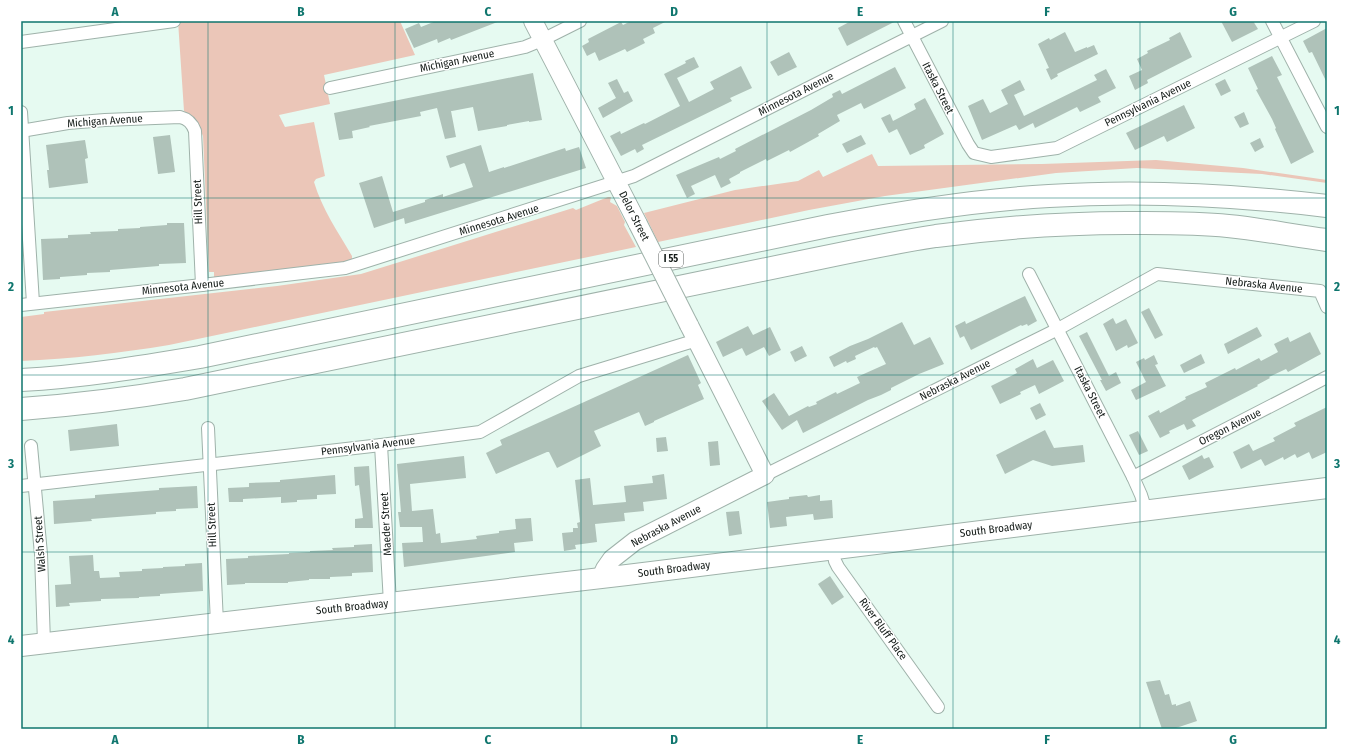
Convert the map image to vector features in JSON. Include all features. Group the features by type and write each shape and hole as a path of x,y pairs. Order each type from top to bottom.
{"highway":[{"name":"I 55","path":"21,380 142,367 828,226 928,208 1049,196 1110,194 1231,196 1327,206"},
{"path":"21,409 119,400 185,390 878,246 935,237 1051,225 1154,223 1228,226 1327,240"}],"main road":[{"name":"South Broadway","path":"21,646 601,578 1327,488"}],"street":[{"path":"21,42 174,21"},
{"name":"Delor Street","path":"533,21 765,475"},
{"name":"Michigan Avenue","path":"330,88 525,47 580,21"},
{"name":"Itaska Street","path":"904,21 949,110 974,153"},
{"name":"Minnesota Avenue","path":"27,304 345,268 617,183 634,176 942,21"},
{"path":"1272,21 1327,127"},
{"name":"Pennsylvania Avenue","path":"974,153 991,157 1057,148 1314,21"},
{"path":"21,112 27,304"},
{"name":"Michigan Avenue","path":"21,131 68,123 105,120 180,117 189,121"},
{"name":"Hill Street","path":"189,121 193,125 195,131 202,285"},
{"name":"Itaska Street","path":"1029,274 1133,476 1141,494 1146,511"},
{"name":"Nebraska Avenue","path":"601,578 612,559 635,541 1058,329 1157,274 1320,291 1327,307"},
{"name":"Pennsylvania Avenue","path":"21,486 210,463 381,445 480,432 578,376 693,333"},
{"name":"Oregon Avenue","path":"1133,476 1327,377"},
{"name":"Hill Street","path":"208,428 217,623"},
{"name":"Maeder Street","path":"381,445 390,603"},
{"name":"Walsh Street","path":"31,446 41,554 44,643"},
{"name":"River Bluff Place","path":"833,549 835,561 838,567 938,707"}],"shaded area":[{"path":"178,21 400,21 415,55 324,75 330,104 279,115 285,127 314,122 325,176 316,179 314,182 326,211 352,256 352,261 214,278 214,272 209,272 203,136 198,125 184,111"},
{"path":"872,154 878,166 1042,164 1156,160 1243,168 1327,180 1327,183 1262,174 1137,168 1056,173 885,196 809,210 658,242 644,213 735,190 798,181 819,170 823,177"},
{"path":"611,197 610,202 617,206 625,222 624,225 636,247 169,345 132,351 58,359 21,361 21,317 44,314 44,312 277,286 361,274 573,208 576,210"}],"building":[{"path":"436,21 500,21 451,40 450,38 438,43 437,39 414,48 405,29 419,23 421,27"},
{"path":"631,21 667,21 653,28 655,33 643,39 645,43 627,52 625,49 599,61 595,52 587,56 582,46 589,42 588,39 621,22 623,25"},
{"path":"851,21 896,21 847,46 838,28"},
{"path":"1221,21 1253,21 1258,29 1232,42"},
{"path":"1327,28 1327,83 1312,52 1309,53 1303,41"},
{"path":"1065,32 1075,52 1094,45 1098,54 1057,74 1058,76 1051,80 1046,69 1049,68 1038,44 1049,38 1050,40"},
{"path":"1180,32 1192,57 1147,80 1148,83 1135,90 1129,76 1142,70 1137,59 1148,53 1147,51 1170,40 1169,38"},
{"path":"789,52 797,67 778,76 770,62"},
{"path":"1272,56 1282,75 1277,77 1314,152 1291,164 1272,119 1256,90 1258,89 1248,68"},
{"path":"694,57 699,67 677,78 689,102 714,89 710,82 741,66 752,88 730,98 732,101 642,145 644,149 637,153 635,149 621,156 610,136 620,131 621,134 644,123 645,124 680,106 664,74 686,63 685,61"},
{"path":"895,67 906,88 864,109 861,103 837,115 840,121 818,134 819,136 790,152 789,150 767,161 766,159 740,172 729,179 731,183 721,188 715,175 691,186 695,194 687,198 676,175 719,157 720,159 736,151 735,149 811,110 833,97 832,94 840,90 842,94"},
{"path":"1106,69 1116,88 1098,97 1101,102 1080,112 1077,107 1035,128 1033,123 1019,130 1016,125 982,140 968,106 983,99 990,113 1008,104 1001,90 1020,80 1025,90 1014,95 1024,116 1097,80 1094,75"},
{"path":"533,73 542,120 529,121 478,131 473,107 451,111 456,137 445,139 437,108 420,112 421,116 369,126 370,127 352,131 353,138 339,140 334,113"},
{"path":"617,79 624,93 628,91 633,101 603,118 598,108 616,98 608,83"},
{"path":"1225,79 1231,91 1221,96 1215,84"},
{"path":"925,98 944,134 924,145 925,148 910,155 897,129 889,133 881,118 890,114 893,121 916,109 914,104"},
{"path":"1184,105 1195,128 1167,142 1164,136 1135,150 1126,133"},
{"path":"1244,112 1249,124 1240,128 1234,117"},
{"path":"170,135 175,172 158,174 153,137"},
{"path":"861,135 866,144 847,153 842,144"},
{"path":"1260,138 1264,147 1255,152 1250,143"},
{"path":"85,140 88,158 85,159 88,183 49,188 47,170 49,170 46,145"},
{"path":"481,145 489,172 565,148 566,151 579,147 586,168 405,224 404,218 374,228 359,183 382,176 393,212 425,202 425,200 443,194 443,197 473,187 465,164 464,163 450,168 446,156"},
{"path":"167,223 184,223 186,263 159,264 159,266 110,270 110,272 87,273 87,275 43,280 41,239 68,238 68,235 91,234 90,232 118,231 118,229 167,225"},
{"path":"1025,296 1037,321 1028,326 1027,324 1021,325 971,350 964,336 960,338 955,326 965,321 966,324"},
{"path":"1149,308 1163,335 1155,339 1141,312"},
{"path":"1113,318 1116,324 1126,319 1138,343 1128,348 1127,345 1116,351 1103,324"},
{"path":"902,322 914,345 930,337 944,364 919,374 891,388 891,390 803,433 797,420 782,430 762,401 774,393 789,416 808,406 817,404 816,402 836,392 837,394 860,383 857,377 886,364 877,347 855,356 856,359 847,363 846,361 834,367 829,357"},
{"path":"748,326 753,335 770,327 781,350 769,356 764,347 746,356 742,348 723,357 716,342"},
{"path":"1257,327 1262,336 1228,354 1224,344"},
{"path":"1087,332 1109,376 1116,372 1121,383 1106,391 1100,380 1102,380 1079,336"},
{"path":"1310,332 1321,354 1288,372 1286,369 1269,377 1270,378 1257,385 1258,386 1192,420 1196,426 1187,430 1184,424 1169,431 1170,433 1160,438 1148,416 1159,410 1160,413 1186,399 1185,397 1207,387 1205,383 1235,368 1236,370 1259,358 1261,361 1278,352 1274,344 1288,337 1290,342"},
{"path":"802,346 807,356 795,362 790,352"},
{"path":"1201,354 1205,363 1184,373 1180,365"},
{"path":"688,355 701,383 698,385 704,399 645,426 639,412 594,431 601,446 557,468 549,452 547,452 496,474 486,453 502,445 500,440"},
{"path":"1154,355 1158,364 1155,365 1166,386 1136,400 1131,390 1146,382 1136,362 1144,358 1145,360"},
{"path":"1033,359 1037,368 1053,360 1064,381 1039,394 1035,385 1020,392 1021,394 1000,404 991,386 1017,373 1015,369"},
{"path":"1040,403 1046,415 1036,420 1030,408"},
{"path":"1327,407 1327,452 1312,459 1309,452 1297,458 1295,454 1284,460 1283,457 1265,466 1261,459 1241,469 1233,452 1249,444 1253,451 1275,441 1273,438 1296,426 1294,423"},
{"path":"117,424 119,446 70,451 68,430"},
{"path":"1045,430 1054,448 1083,445 1085,462 1052,466 1033,460 1005,474 996,455"},
{"path":"1138,431 1148,451 1139,455 1129,435"},
{"path":"666,437 668,451 657,452 656,438"},
{"path":"718,441 720,465 710,466 708,442"},
{"path":"1202,455 1204,459 1209,457 1214,467 1189,480 1182,466"},
{"path":"464,456 466,478 410,484 412,511 433,509 436,534 440,533 441,543 477,539 476,536 516,529 515,519 531,518 533,541 514,543 515,552 404,567 402,543 423,542 422,527 400,527 398,512 401,512 397,464"},
{"path":"369,466 373,528 355,528 355,519 363,518 359,485 355,486 354,467"},
{"path":"664,474 667,499 643,502 644,511 624,513 625,521 595,524 597,542 575,545 576,549 564,551 562,533 573,532 573,528 578,528 577,523 580,522 575,480 590,478 593,505 626,502 624,486 653,483 652,476"},
{"path":"335,475 336,494 317,495 317,499 297,500 297,502 281,503 281,497 243,499 243,502 229,502 228,488 249,487 249,483 280,482 280,480"},
{"path":"197,486 198,508 176,509 176,511 156,512 156,514 91,519 92,521 54,524 53,501 95,498 95,495 159,490 159,488"},
{"path":"807,495 808,497 820,495 820,501 832,500 833,518 814,520 813,514 786,517 787,526 770,528 767,502"},
{"path":"739,511 742,534 729,536 726,512"},
{"path":"372,544 373,572 352,573 352,576 330,577 330,579 309,579 288,583 245,583 227,585 226,559 333,550 332,548"},
{"path":"93,555 94,571 99,571 100,578 120,577 119,572 142,571 142,569 185,566 185,564 202,563 203,591 160,594 160,596 139,598 101,599 101,601 69,603 70,606 56,607 55,585 71,584 69,556"},
{"path":"830,576 844,597 832,605 818,584"},
{"path":"1160,680 1165,695 1169,694 1172,705 1176,704 1176,706 1190,701 1197,721 1173,729 1162,729 1146,682"}]}
